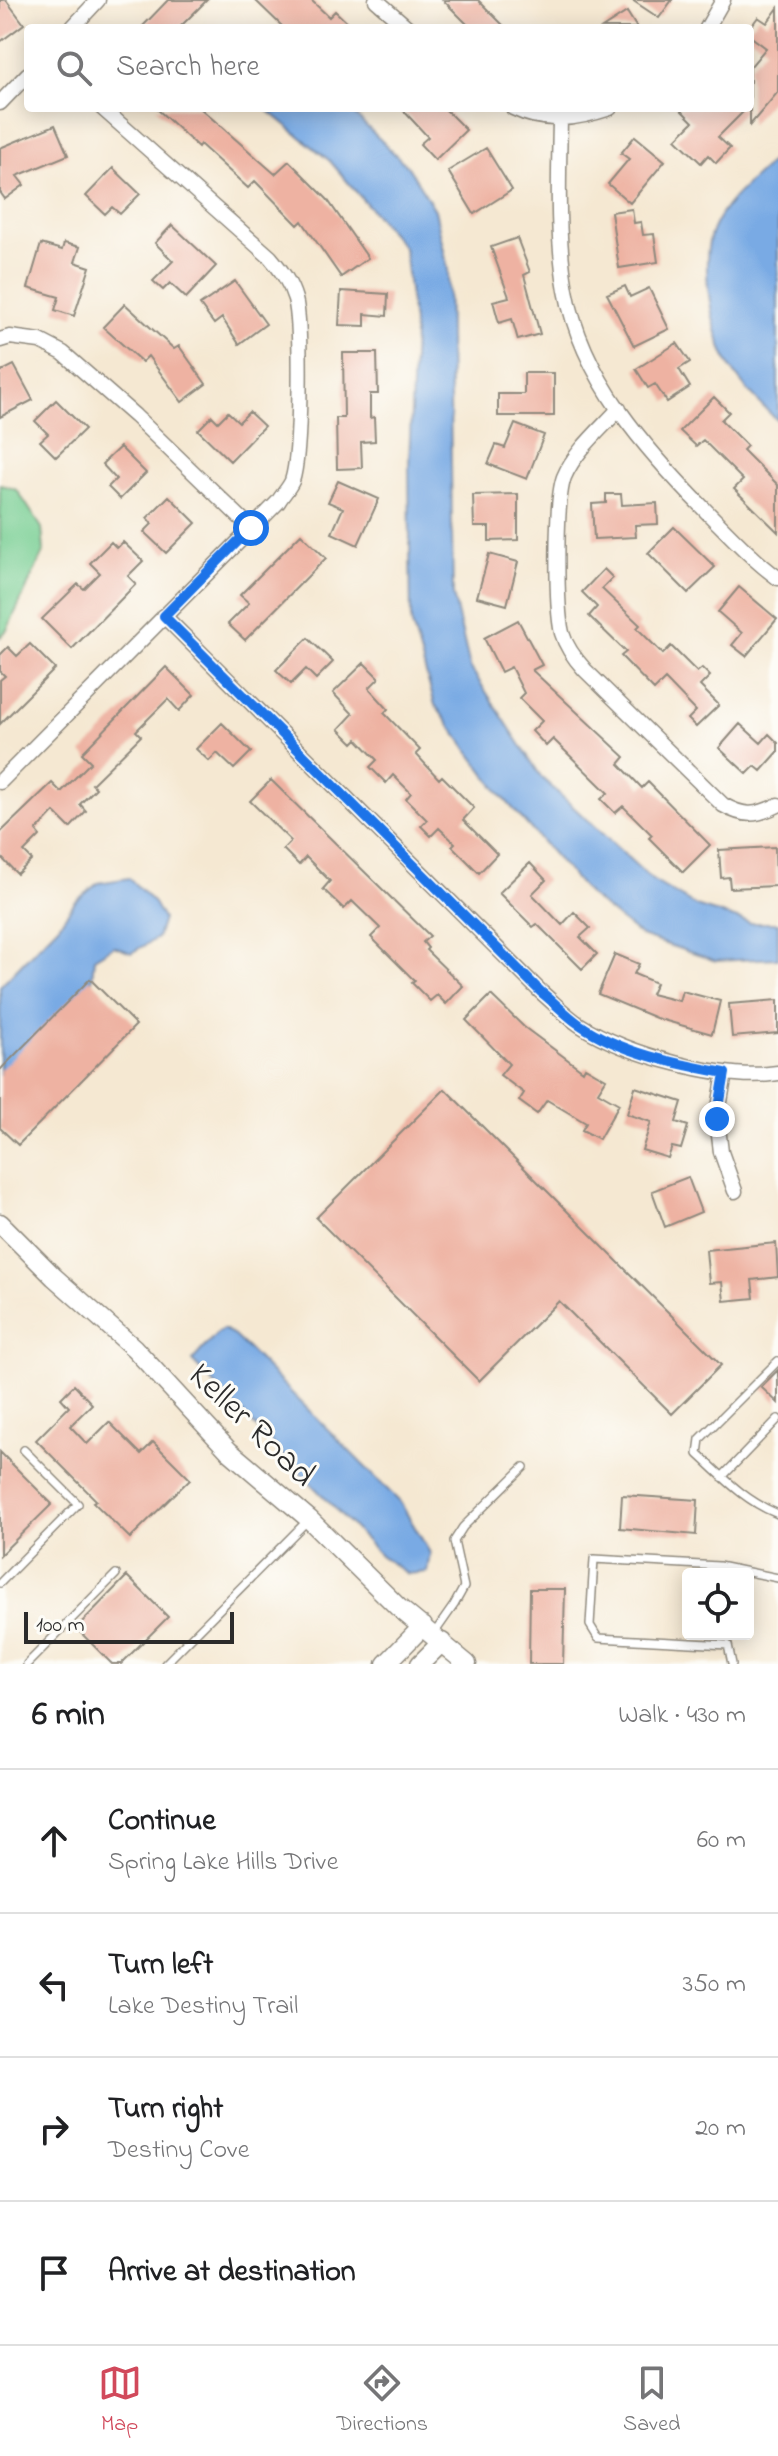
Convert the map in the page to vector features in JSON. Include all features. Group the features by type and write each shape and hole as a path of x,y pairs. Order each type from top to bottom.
{"street":[{"path":"76,24 98,0"},
{"path":"376,0 403,24"},
{"path":"709,24 723,0"},
{"path":"0,103 24,78"},
{"path":"0,782 278,502 291,482 296,458 299,327 287,278 270,257 107,112"},
{"path":"522,112 560,120 593,112"},
{"path":"560,120 559,235 567,293 592,363 619,409 657,461 759,564 778,578"},
{"path":"0,340 10,337 40,341 63,353 135,416 251,528"},
{"path":"619,409 579,453 564,478 559,503 558,607 563,635 573,656 585,670 723,805 740,814 760,814 778,805"},
{"path":"164,616 530,981 579,1025 622,1045 673,1063 725,1073 778,1073"},
{"path":"725,1073 717,1119 721,1152 735,1191"},
{"name":"Keller Road","path":"0,1223 54,1277 134,1348 229,1451 309,1519 398,1607 467,1664"},
{"path":"386,1664 433,1634"},
{"path":"420,1664 433,1634"}],"lane":[{"path":"776,1367 700,1439 698,1454 757,1506 778,1514"},
{"path":"722,1477 778,1419"},
{"path":"0,1583 78,1504 24,1450"},
{"path":"433,1634 464,1587 454,1541 463,1527 524,1467"},
{"path":"165,1664 309,1519"},
{"path":"696,1568 594,1559 590,1625 598,1638 728,1645"},
{"path":"27,1664 116,1574"},
{"path":"754,1575 778,1578"},
{"path":"728,1640 732,1664"}],"green space":[{"path":"0,484 17,490 42,528 44,551 7,630 0,637"}],"water":[{"path":"270,112 352,112 408,167 435,210 448,269 453,595 470,667 542,778 652,880 696,906 750,923 778,923 778,958 716,961 641,936 589,895 501,795 435,705 411,621 409,464 414,332 404,248 330,161"},
{"path":"778,156 778,421 743,384 726,358 714,322 707,261 713,229 725,208"},
{"path":"129,878 154,903 163,919 157,938 131,953 114,946 94,958 92,980 0,1075 0,986 59,925 75,902 98,883"},
{"path":"223,1329 248,1349 400,1502 430,1553 427,1572 407,1574 380,1555 192,1361"}],"building":[{"path":"0,0 6,0 24,24 0,42"},
{"path":"168,0 207,0 183,24 145,24"},
{"path":"255,0 311,0 329,17 335,11 349,24 280,24"},
{"path":"443,0 478,0 502,24 467,24"},
{"path":"632,0 672,0 659,18"},
{"path":"778,8 778,92 750,125 750,112 754,112 754,62 766,48 754,39 753,24 758,17 767,23"},
{"path":"627,12 634,24 608,24"},
{"path":"160,112 205,112 275,174 289,161 327,199 368,258 341,277 302,221 298,225 255,181 248,188 200,144 198,147"},
{"path":"405,112 448,112 466,130 435,160 420,144 428,137"},
{"path":"683,112 743,112 718,137 730,148 716,163 708,155 701,163 676,139 693,122"},
{"path":"55,125 68,155 17,176 24,185 5,199 0,192 0,148"},
{"path":"635,136 665,161 630,203 608,184 629,159 621,153"},
{"path":"486,148 512,190 474,214 448,171"},
{"path":"113,168 140,194 120,214 112,207 105,214 86,196"},
{"path":"632,209 634,223 641,222 643,235 654,234 658,262 619,268 611,212"},
{"path":"172,225 216,266 186,298 170,283 163,290 153,281 173,261 155,243"},
{"path":"517,238 530,272 524,275 540,334 518,340 512,319 499,323 493,301 509,297 491,247"},
{"path":"64,243 80,247 75,262 90,267 74,316 55,310 59,297 28,288 41,244 62,250"},
{"path":"235,281 266,324 239,344 222,318 214,324 200,305"},
{"path":"625,286 630,297 649,288 669,329 634,346 607,294"},
{"path":"341,291 388,294 387,316 365,314 365,326 339,325"},
{"path":"125,304 174,349 179,346 206,384 182,402 148,356 142,362 103,327"},
{"path":"677,343 690,362 679,369 690,387 667,402 655,384 648,388 636,369"},
{"path":"343,353 377,353 378,394 370,394 370,418 374,417 375,441 361,442 362,468 337,469 336,418 344,418"},
{"path":"14,365 33,400 0,417 0,372"},
{"path":"524,373 554,373 554,416 498,416 498,394 524,394"},
{"path":"714,397 729,412 721,420 747,446 743,450 778,485 778,532 734,489 743,480 703,440 696,446 680,431"},
{"path":"56,400 85,429 56,457 40,441 48,434 35,421"},
{"path":"228,412 239,422 249,412 264,426 230,461 198,430 212,416 218,422"},
{"path":"515,424 544,435 527,479 488,464 496,445 505,448"},
{"path":"120,447 146,473 120,499 108,487 116,479 102,464"},
{"path":"338,481 379,499 358,545 332,533 343,508 328,502"},
{"path":"518,494 518,540 489,541 489,527 474,527 473,495"},
{"path":"606,494 621,494 622,505 657,503 658,524 635,525 636,537 594,539 592,504 606,503"},
{"path":"169,496 196,523 166,553 144,532 152,524 147,518"},
{"path":"674,527 715,567 688,593 648,553"},
{"path":"301,534 326,558 245,640 228,624 249,603 240,595"},
{"path":"111,542 117,548 123,542 143,561 128,576 136,584 72,649 42,619 78,584 84,589 100,573 90,563"},
{"path":"489,554 518,562 507,605 477,597"},
{"path":"604,569 613,578 602,589 640,625 637,628 663,654 671,646 697,672 702,668 710,676 700,686 719,705 696,727 688,719 696,711 665,679 654,690 621,656 626,652 589,616 597,607 582,592"},
{"path":"739,587 777,619 746,656 732,645 742,633 718,612"},
{"path":"518,620 542,665 532,670 625,757 619,764 642,788 648,782 710,845 683,872 623,806 615,813 601,799 608,793 553,739 546,746 532,731 542,721 519,698 524,693 511,667 501,672 484,638"},
{"path":"308,638 333,662 316,679 306,669 291,684 276,670"},
{"path":"30,644 55,669 0,724 0,680 5,676 0,671 0,655 8,647 17,656"},
{"path":"364,663 379,678 369,688 388,709 384,713 420,750 416,754 439,779 442,776 474,808 463,820 497,854 479,873 439,828 431,836 421,826 427,820 406,799 411,793 393,775 386,783 370,767 377,760 357,739 353,743 339,729 353,714 333,693"},
{"path":"166,667 194,695 179,711 168,699 136,731 141,736 92,784 96,788 80,804 86,811 70,828 54,812 36,831 40,836 24,852 32,860 17,874 0,856 0,833 52,783 61,792 91,762 82,753"},
{"path":"222,723 251,752 234,769 217,753 209,761 196,749"},
{"path":"740,724 761,743 769,734 778,743 778,752 761,771 755,766 747,774 719,748"},
{"path":"271,780 430,936 423,942 428,948 426,950 463,986 446,1004 437,995 430,1001 412,983 415,981 371,937 380,928 352,901 344,909 323,889 330,881 306,857 299,865 283,849 291,841 250,801"},
{"path":"775,847 776,886 730,888 729,877 721,878 719,850"},
{"path":"530,863 546,880 532,894 562,925 574,912 590,928 580,937 597,954 582,969 537,924 533,927 499,893"},
{"path":"615,954 639,964 634,974 656,983 651,994 679,1001 682,991 720,1001 712,1034 656,1018 598,994"},
{"path":"90,979 136,1025 18,1145 0,1128 0,1070"},
{"path":"491,995 524,1027 583,1071 585,1067 606,1079 598,1092 619,1104 599,1139 582,1130 586,1123 547,1100 537,1114 519,1101 524,1093 500,1075 509,1064 466,1020"},
{"path":"778,1000 778,1033 732,1037 729,1004"},
{"path":"635,1087 682,1102 676,1122 688,1126 681,1149 672,1147 668,1158 642,1150 651,1122 627,1114"},
{"path":"445,1089 721,1365 672,1414 559,1301 479,1381 316,1218"},
{"path":"688,1177 701,1212 665,1227 652,1191"},
{"path":"776,1243 778,1277 752,1280 754,1298 724,1301 722,1282 709,1283 706,1250"},
{"path":"778,1370 778,1403 761,1387"},
{"path":"74,1385 92,1404 70,1426 87,1444 109,1422 141,1454 153,1442 190,1479 130,1538 36,1440 69,1407 61,1398"},
{"path":"0,1452 52,1504 0,1555"},
{"path":"622,1495 698,1500 696,1535 620,1528"},
{"path":"127,1576 168,1617 121,1664 112,1664 76,1628"},
{"path":"530,1589 565,1589 563,1664 529,1664"}],"route":[{"path":"251,528 164,616 541,992 579,1025 622,1045 673,1063 725,1073 717,1119"}]}
